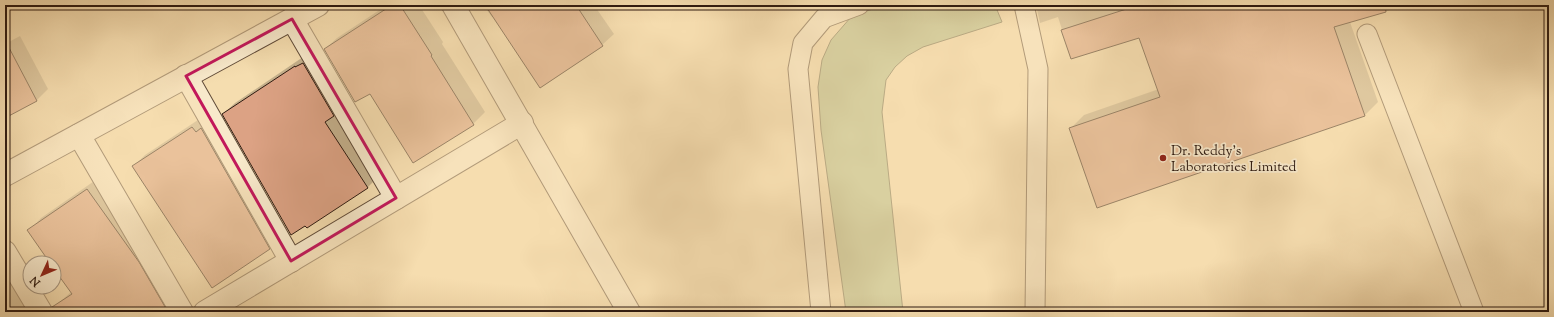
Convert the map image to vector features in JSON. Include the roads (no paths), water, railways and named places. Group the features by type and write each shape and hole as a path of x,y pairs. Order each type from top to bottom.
{"street":[{"path":"5,175 318,5"},
{"path":"453,5 629,312"},
{"path":"292,19 396,198"},
{"path":"186,76 291,261"},
{"path":"205,312 522,123"},
{"path":"79,135 182,312"},
{"path":"5,252 41,312"}],"lane":[{"path":"822,312 798,69 803,44 824,18 859,5"},
{"path":"1024,5 1038,69 1035,312"},
{"path":"1368,34 1474,312"}],"place":[{"name":"Dr. Reddy's Laboratories Limited","path":"1163,158"}]}
